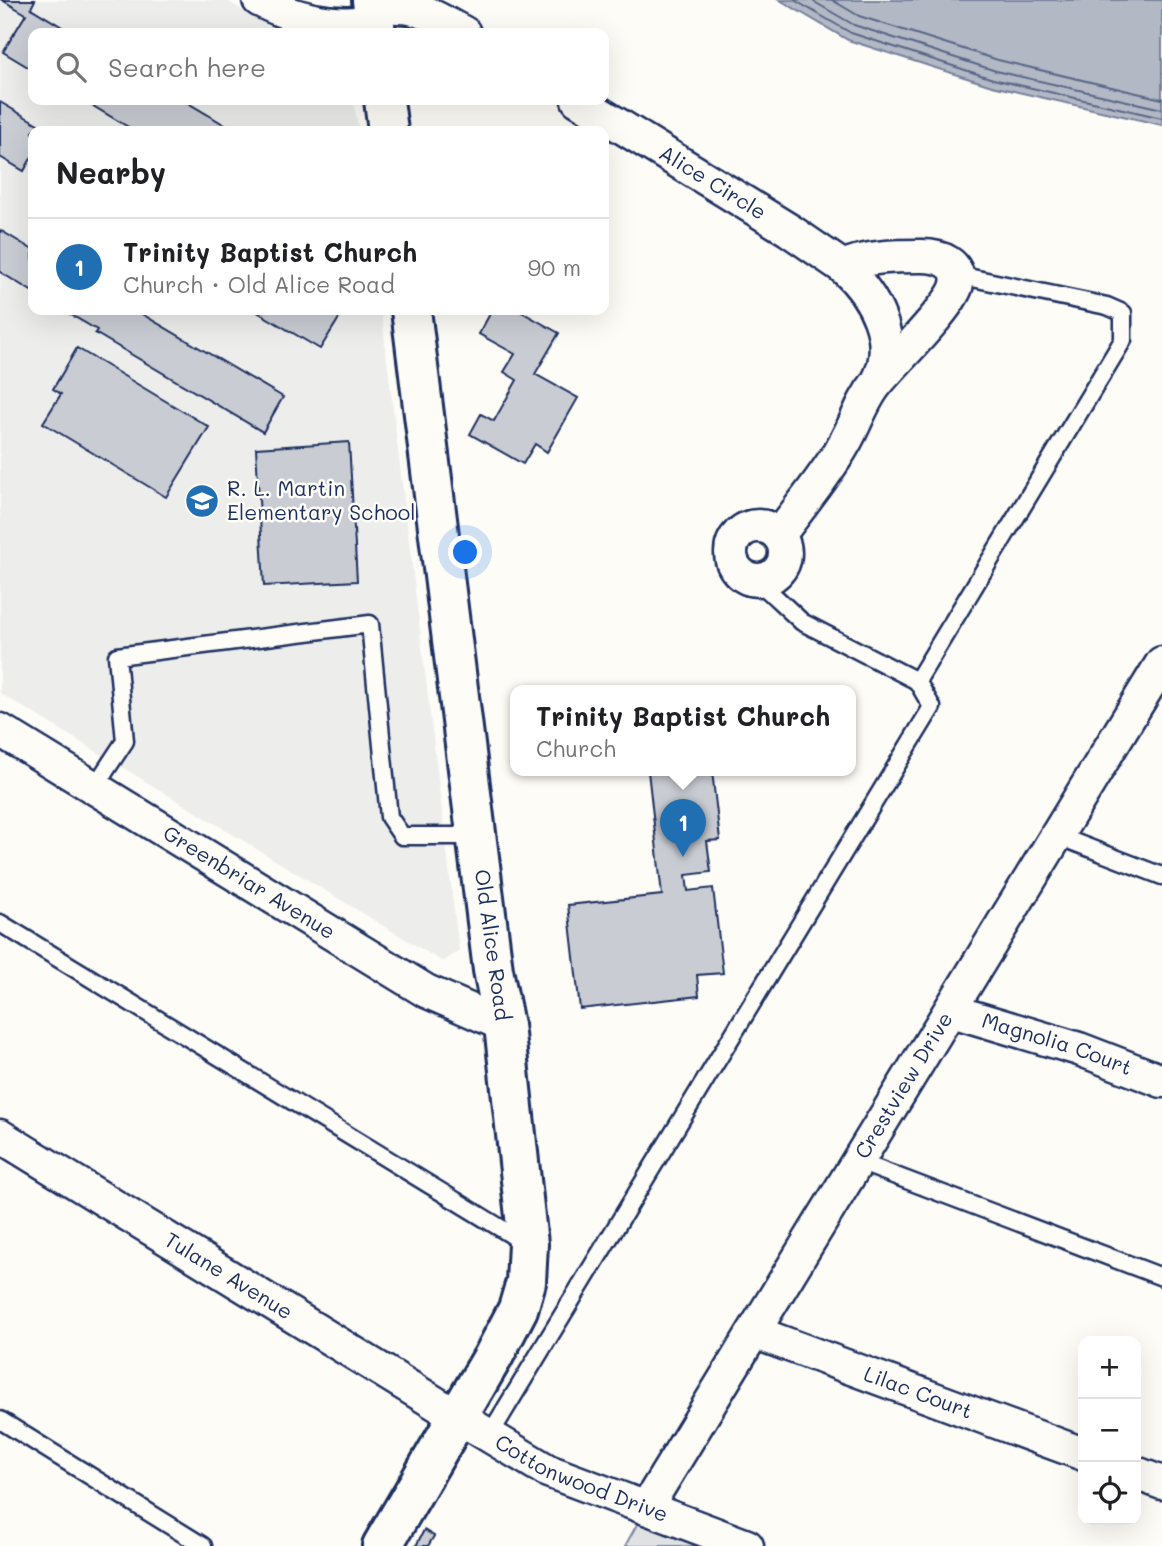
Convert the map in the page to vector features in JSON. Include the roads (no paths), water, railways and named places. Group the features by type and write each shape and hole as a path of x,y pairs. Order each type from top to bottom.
{"street":[{"path":"259,0 302,19 352,25 396,5 416,8 454,28"},
{"path":"385,105 387,126"},
{"name":"Alice Circle","path":"586,105 789,230 843,268 872,298 881,320 885,346 882,372 832,464 779,535"},
{"path":"843,268 853,262 923,256 940,258 952,264 958,275"},
{"name":"Alice Circle","path":"877,382 946,304 957,288 958,275"},
{"name":"Old Alice Road","path":"382,1546 473,1426 494,1355 518,1309 526,1282 528,1244 504,1025 493,970 412,315"},
{"path":"750,526 765,526 779,535 785,549 783,565 773,577 758,581 743,577 732,565 730,549 736,535 750,526"},
{"name":"Crestview Drive","path":"646,1508 1159,674"},
{"name":"Greenbriar Avenue","path":"0,730 426,991 504,1025"},
{"name":"Magnolia Court","path":"952,1011 1079,1049 1162,1081"},
{"name":"Tulane Avenue","path":"0,1136 473,1426"},
{"name":"Lilac Court","path":"754,1332 1078,1452"},
{"name":"Cottonwood Drive","path":"473,1426 548,1471 747,1546"},
{"path":"1141,1475 1162,1483"}],"lane":[{"path":"916,681 1124,340 1123,313 1107,306 958,275"},
{"path":"473,1426 932,708 916,681 802,622 758,581"},
{"path":"94,788 125,741 117,656 370,624 389,817 402,836 476,836"},
{"path":"1058,836 1162,876"},
{"path":"0,923 528,1244"},
{"path":"859,1162 1162,1277"},
{"path":"0,1420 203,1546"}],"water":[{"path":"780,0 1162,0 1162,125 992,86 848,40"}],"place":[{"name":"R. L. Martin Elementary School","path":"202,501"},
{"name":"Trinity Baptist Church","path":"683,857"}]}
